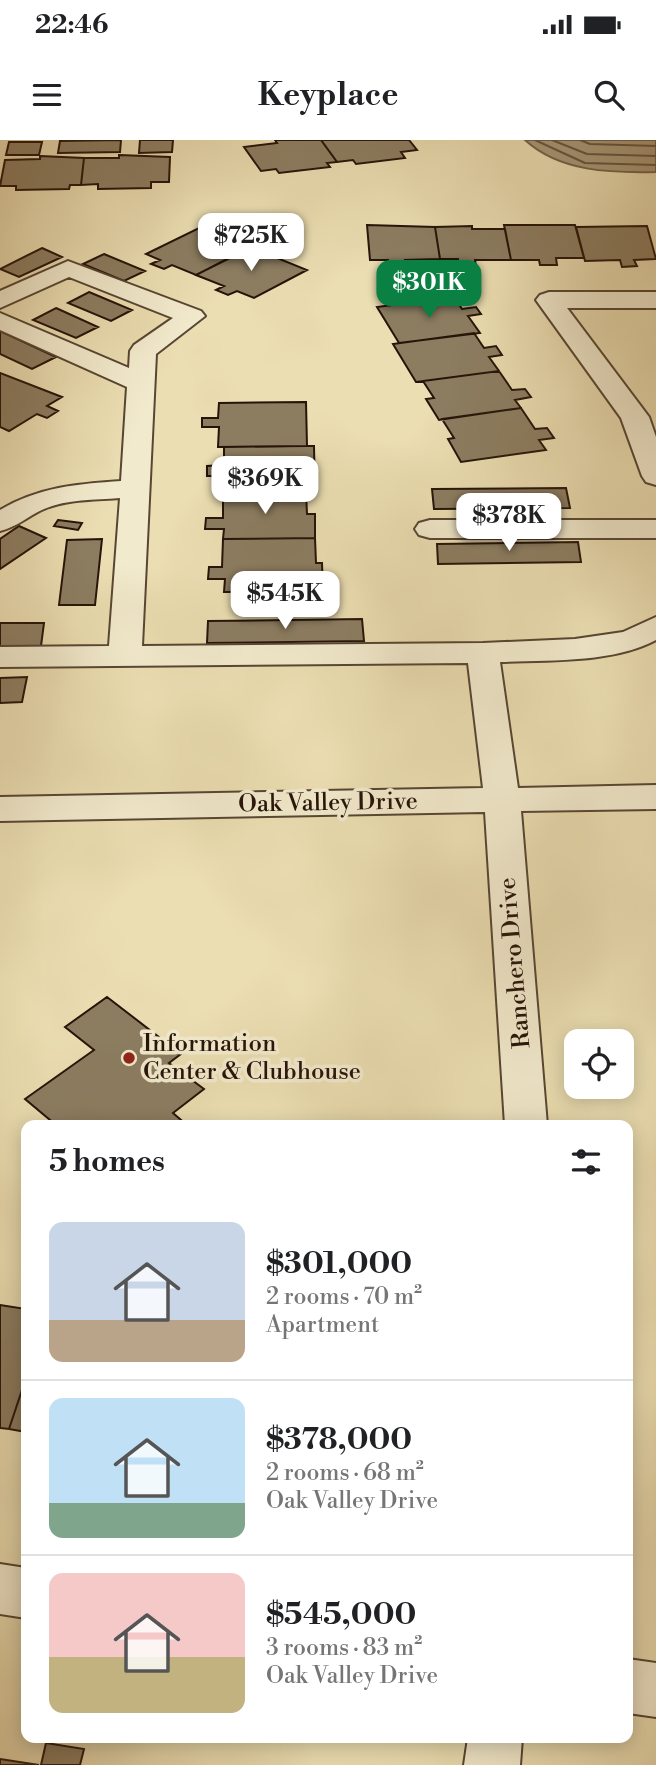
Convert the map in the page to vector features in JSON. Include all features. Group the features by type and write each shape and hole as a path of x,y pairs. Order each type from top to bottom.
{"street":[{"path":"0,300 68,268 192,316 143,351 125,656"},
{"path":"656,300 549,300 635,417 656,476"},
{"path":"0,321 143,384"},
{"path":"0,522 35,502 74,493 136,488"},
{"path":"430,529 656,529"},
{"path":"0,657 483,653 575,649 632,640 656,627"},
{"name":"Ranchero Drive","path":"483,653 502,800 526,1120"},
{"name":"Oak Valley Drive","path":"0,808 656,797"},
{"path":"0,1589 21,1592"},
{"path":"633,1687 656,1690"},
{"path":"492,1765 494,1743"}],"water":[{"path":"525,140 656,140 656,172 604,171 570,164 539,151"}],"building":[{"path":"121,140 120,152 58,153 60,141"},
{"path":"140,140 173,140 172,152 139,153"},
{"path":"275,140 321,140 337,162 327,163 330,167 279,173 276,169 261,171 244,147 277,143"},
{"path":"321,140 409,140 417,150 401,152 405,158 356,164 353,160 337,162"},
{"path":"9,142 42,142 39,155 6,155"},
{"path":"119,155 170,157 169,182 151,182 151,188 98,189 98,184 81,185 84,158 119,158"},
{"path":"40,156 84,158 81,185 70,185 69,189 16,190 16,186 0,186 5,160 40,159"},
{"path":"367,225 435,227 440,259 405,260 406,265 388,265 388,260 370,260"},
{"path":"504,225 575,225 584,258 556,258 557,265 540,265 539,260 511,260"},
{"path":"472,226 472,229 505,229 511,260 475,260 476,266 459,266 458,259 440,259 435,227"},
{"path":"647,226 656,259 634,260 637,266 622,267 620,260 585,261 576,227"},
{"path":"199,228 225,238 220,241 244,251 196,275 172,265 164,269 151,264 160,260 146,254"},
{"path":"250,247 307,270 254,298 237,291 228,295 216,290 224,286 196,275"},
{"path":"42,248 62,257 19,277 0,269"},
{"path":"104,254 145,271 124,281 83,264"},
{"path":"89,292 132,310 111,321 68,303"},
{"path":"454,297 462,309 476,307 481,314 468,316 480,333 399,343 377,307"},
{"path":"56,308 98,327 76,338 33,320"},
{"path":"0,331 56,357 32,369 0,354"},
{"path":"474,333 484,348 496,346 502,355 489,357 499,371 416,382 393,344"},
{"path":"499,371 512,390 525,389 531,397 515,400 521,408 439,420 426,399 434,398 423,381"},
{"path":"0,373 62,397 47,406 58,411 47,418 37,414 9,431 0,427"},
{"path":"306,402 307,446 218,447 219,427 202,427 202,418 218,418 219,403"},
{"path":"521,408 535,429 547,428 554,438 539,440 546,450 461,462 448,439 454,438 442,419"},
{"path":"314,446 315,492 223,493 224,476 207,476 207,466 224,465 224,447"},
{"path":"566,488 570,508 434,509 432,489"},
{"path":"306,492 307,514 315,514 315,538 223,539 224,529 205,529 206,518 223,518 223,493"},
{"path":"58,520 82,523 78,530 54,526"},
{"path":"19,526 46,538 0,569 0,539"},
{"path":"315,538 316,563 322,563 323,591 224,592 225,579 208,579 209,567 222,567 223,539"},
{"path":"102,539 95,605 59,605 67,540"},
{"path":"578,542 581,562 438,564 437,544"},
{"path":"362,619 364,641 207,643 208,621"},
{"path":"0,623 44,623 41,646 0,647"},
{"path":"27,677 22,702 0,703 0,678"},
{"name":"Information Center & Clubhouse","path":"107,997 181,1054 169,1063 204,1089 173,1113 181,1120 50,1120 25,1099 94,1050 65,1027"},
{"path":"0,1305 21,1308 21,1393 9,1429 0,1428"},
{"path":"21,1393 21,1431 9,1429"},
{"path":"46,1743 84,1749 80,1765 41,1765"},
{"path":"0,1759 39,1765 0,1765"}],"place":[{"name":"Information Center & Clubhouse","path":"129,1058"}]}
